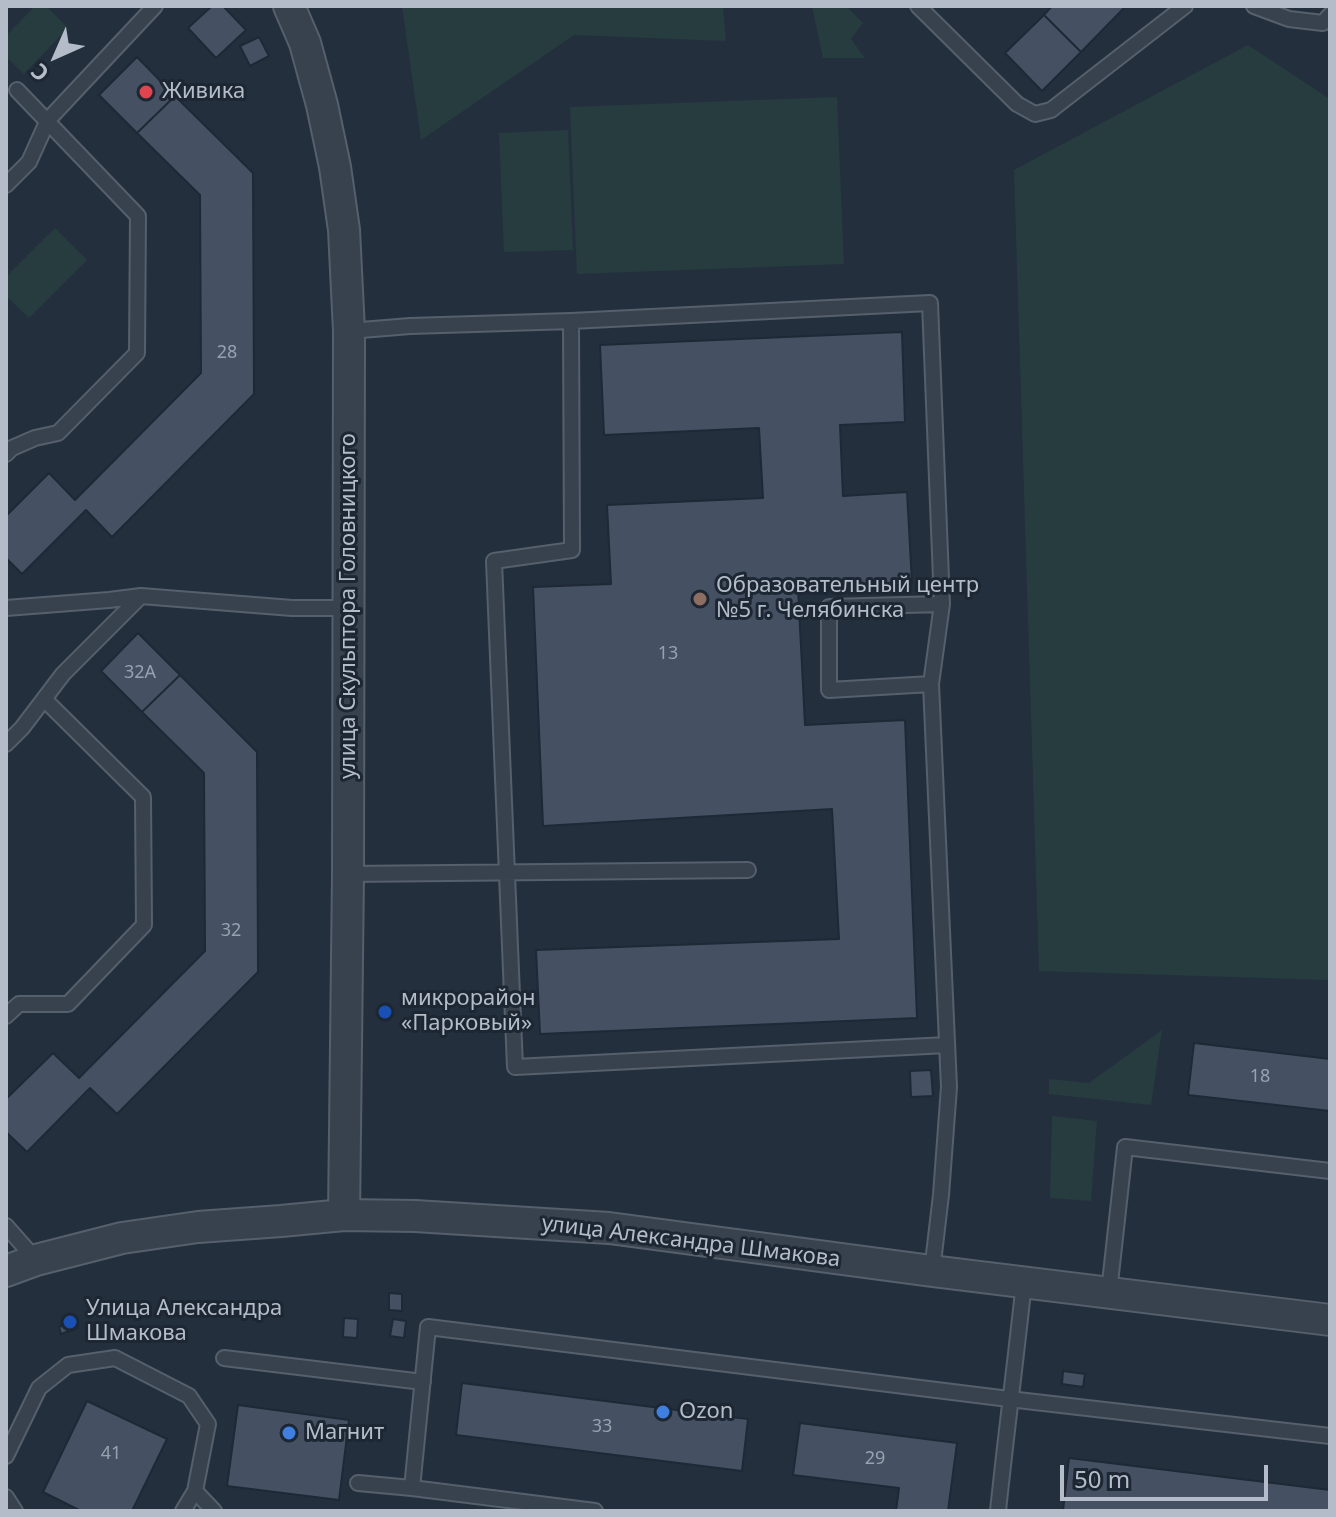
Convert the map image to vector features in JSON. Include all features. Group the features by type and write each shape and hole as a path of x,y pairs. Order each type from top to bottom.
{"street":[{"name":"улица Скульптора Головницкого","path":"289,6 305,43 335,167 344,230 349,331 350,608 344,1215"},
{"name":"улица Александра Шмакова","path":"6,1271 122,1238 198,1227 344,1215 415,1216 609,1228 1330,1320"}],"lane":[{"path":"6,185 29,162 48,120 155,6"},
{"path":"918,6 1017,104 1035,114 1051,110 1185,6"},
{"path":"1254,6 1289,19 1328,23"},
{"path":"8,448 58,433 137,353 138,216 17,90"},
{"path":"349,331 930,303 942,604 931,684 949,1087 932,1271"},
{"path":"571,321 572,550 494,561 515,1067 947,1045"},
{"path":"6,608 141,596 292,608 350,608"},
{"path":"6,744 63,674 141,596"},
{"path":"931,684 829,690 829,607 942,604"},
{"path":"6,1016 19,1004 68,1004 144,925 143,797 44,699"},
{"path":"348,874 748,870"},
{"path":"1109,1292 1125,1147 1330,1171"},
{"path":"6,1226 36,1260"},
{"path":"998,1511 1024,1282"},
{"path":"412,1488 428,1327 1330,1436"},
{"path":"6,1456 39,1388 68,1365 115,1358 189,1396 208,1424 195,1491 183,1511"},
{"path":"224,1358 423,1382"},
{"path":"358,1483 595,1511"},
{"path":"195,1491 214,1511"},
{"path":"6,1497 15,1511"}],"green space":[{"path":"35,6 46,6 68,28 24,74 6,57 6,36"},
{"path":"402,6 723,6 726,41 574,35 421,140"},
{"path":"812,6 846,6 863,23 851,39 865,58 823,58"},
{"path":"1248,45 1330,99 1330,980 1039,971 1014,170"},
{"path":"837,97 844,264 577,274 570,107"},
{"path":"568,130 573,250 504,252 499,133"},
{"path":"55,228 87,260 29,318 6,296 6,277"},
{"path":"1162,1030 1151,1105 1049,1094 1049,1079 1089,1083"},
{"path":"1052,1116 1097,1121 1091,1201 1050,1198"}],"building":[{"path":"212,6 223,6 246,30 216,58 188,28"},
{"path":"1052,6 1126,6 1081,52 1044,15"},
{"path":"1044,15 1081,52 1042,91 1005,53"},
{"path":"259,37 269,56 250,66 240,46"},
{"path":"137,57 175,96 137,133 99,95"},
{"path":"175,96 253,173 254,394 112,537 86,510 22,574 6,558 6,516 49,473 75,500 201,373 200,195 137,133"},
{"path":"902,332 905,422 840,425 843,496 907,492 912,583 798,588 805,725 905,720 917,1018 540,1034 536,950 839,939 832,809 543,826 533,587 611,584 607,505 763,498 759,428 604,435 600,345"},
{"path":"138,633 180,675 142,712 101,671"},
{"path":"180,675 257,752 258,972 117,1114 90,1088 27,1152 6,1132 6,1099 53,1053 79,1078 205,951 204,773 142,712"},
{"path":"1194,1043 1330,1059 1330,1111 1188,1095"},
{"path":"931,1070 933,1096 911,1097 910,1071"},
{"path":"389,1293 402,1294 402,1311 389,1310"},
{"path":"344,1318 358,1319 357,1338 343,1337"},
{"path":"393,1319 406,1321 404,1338 390,1336"},
{"path":"75,1321 78,1328 61,1334 59,1327"},
{"path":"1063,1371 1085,1374 1083,1387 1062,1384"},
{"path":"462,1383 748,1419 742,1471 456,1435"},
{"path":"87,1401 167,1439 132,1511 81,1511 43,1492"},
{"path":"238,1405 349,1420 339,1500 227,1486"},
{"path":"800,1423 957,1443 948,1511 896,1511 899,1488 793,1475"},
{"path":"1069,1458 1330,1490 1330,1511 1063,1511"}],"place":[{"name":"Живика","path":"146,92"},
{"name":"Образовательный центр №5 г. Челябинска","path":"700,599"},
{"name":"микрорайон «Парковый»","path":"385,1012"},
{"name":"Улица Александра Шмакова","path":"70,1322"},
{"name":"Ozon","path":"663,1412"},
{"name":"Магнит","path":"289,1433"}]}
